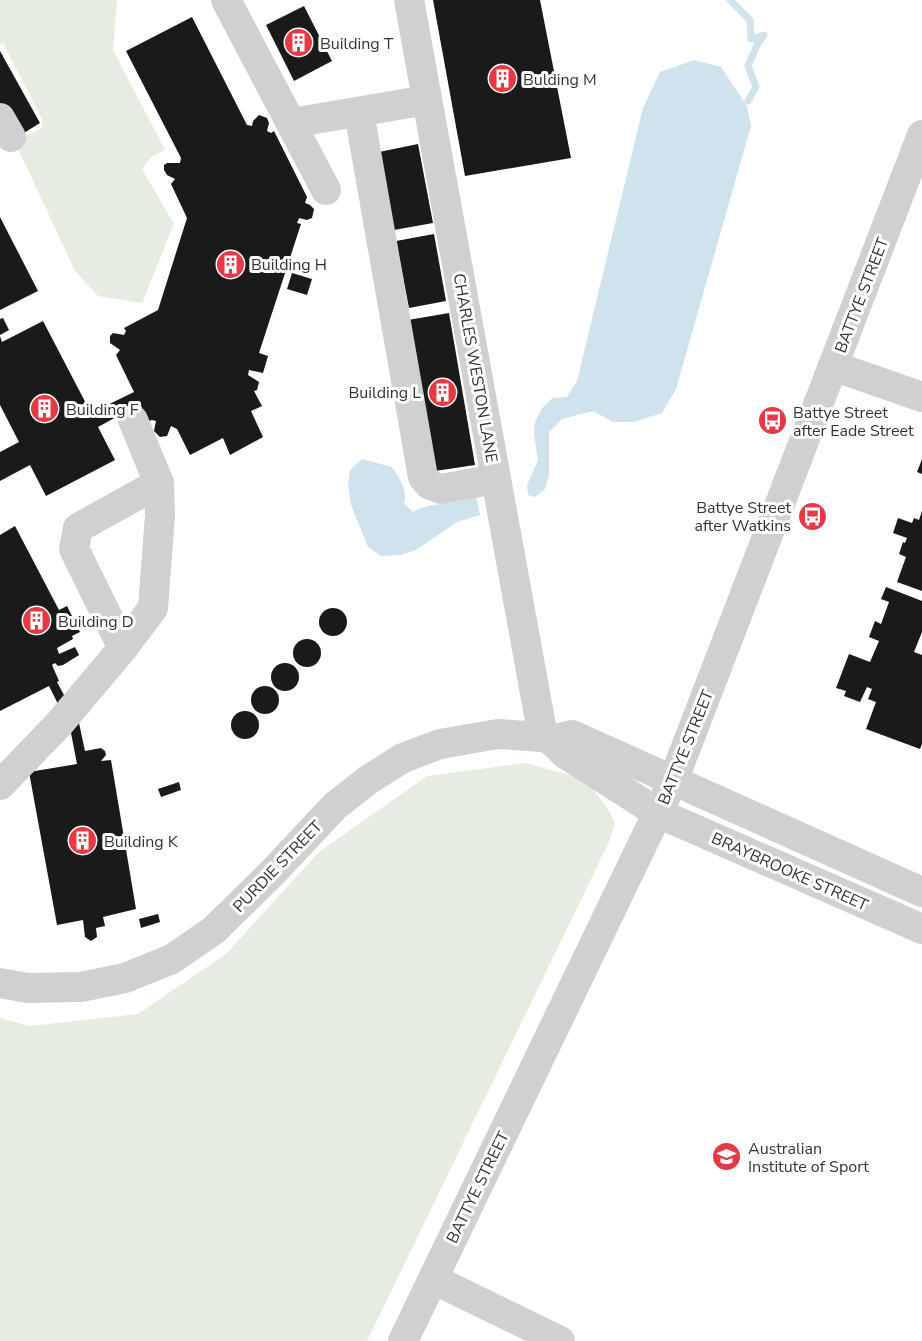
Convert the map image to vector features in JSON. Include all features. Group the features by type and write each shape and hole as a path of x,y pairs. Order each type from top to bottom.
{"street":[{"path":"226,0 326,190"},
{"name":"CHARLES WESTON LANE","path":"409,0 496,479 547,739"},
{"path":"292,123 427,99"},
{"path":"359,111 423,477 430,485 441,489 496,479"},
{"name":"BATTYE STREET","path":"403,1341 673,781 922,135"},
{"path":"833,366 922,397"},
{"path":"0,785 59,724 123,648 153,608 160,515 159,483 133,420"},
{"path":"123,648 74,549 78,528 159,483"},
{"name":"PURDIE STREET","path":"0,983 28,988 81,987 125,978 172,959 214,930 335,806 368,780 403,758 440,744 498,734 547,739 572,735 673,781"},
{"path":"547,739 564,753 658,813"},
{"name":"BRAYBROOKE STREET","path":"673,781 922,892"},
{"name":"BRAYBROOKE STREET","path":"658,813 922,929"},
{"path":"433,1279 560,1341"}],"shaded area":[{"path":"0,0 117,0 113,50 165,150 151,157 142,169 174,224 142,303 98,296 75,271 15,142 42,128 42,119 3,43 0,44"},
{"path":"525,763 585,779 606,806 615,823 610,840 367,1341 0,1341 0,1018 30,1026 138,1014 226,954 319,852 427,776"}],"water":[{"path":"694,60 721,67 747,106 751,126 676,389 662,413 634,422 613,422 593,411 562,419 549,432 549,474 545,489 535,497 528,495 527,485 538,460 534,435 535,422 542,408 553,398 567,397 577,381 643,108 660,72"},
{"path":"362,459 392,467 404,489 404,503 413,512 428,506 460,501 476,495 480,515 457,522 416,550 400,555 381,556 368,547 351,505 348,485 350,470"}],"building":[{"name":"Bulding M","path":"433,0 540,0 571,158 465,176"},
{"name":"Building T","path":"304,6 332,61 294,81 266,25"},
{"name":"Building H","path":"192,17 247,125 252,126 253,121 259,115 267,118 269,123 267,131 271,133 274,131 307,197 305,203 314,209 312,218 307,220 299,218 297,223 301,224 259,353 268,356 263,373 249,370 248,375 259,382 257,390 254,391 262,406 251,411 263,437 230,455 223,438 190,455 177,429 171,426 167,436 160,437 154,431 156,421 149,421 140,404 98,427 115,460 46,496 30,465 0,481 0,452 19,442 0,405 0,336 2,342 43,321 91,413 134,392 116,355 120,350 110,343 110,336 113,333 124,335 126,331 124,328 158,310 187,218 171,184 175,179 167,175 164,170 164,165 180,163 181,158 126,51"},
{"path":"0,51 40,123 19,136 0,103"},
{"path":"418,144 433,223 394,230 379,152"},
{"path":"0,217 38,291 0,310"},
{"path":"434,234 446,301 409,308 396,241"},
{"path":"292,273 312,279 307,295 287,289"},
{"name":"Building L","path":"449,313 475,465 435,471 408,320"},
{"path":"3,318 9,330 0,335 0,319"},
{"path":"922,459 922,474 917,472"},
{"path":"922,511 922,591 897,582 906,557 899,554 907,538 893,533 898,518 912,523 914,518 919,520"},
{"path":"15,526 59,610 67,606 80,632 57,648 59,654 75,647 79,655 63,665 58,666 55,663 52,665 59,681 57,682 79,723 85,751 101,748 106,755 101,761 111,760 136,909 103,917 105,926 96,928 97,937 91,941 85,937 83,920 57,925 29,772 77,764 70,728 49,686 0,711 0,535"},
{"path":"886,587 922,601 922,632 914,652 922,655 922,744 920,749 866,729 876,702 868,699 872,689 867,687 860,702 844,696 846,691 836,688 849,654 870,662 879,641 869,637 875,621 881,624 889,602 881,599"},
{"path":"333,608 343,612 347,622 343,632 333,636 323,632 319,622 323,612"},
{"path":"307,639 317,643 321,653 317,663 307,667 297,663 293,653 297,643"},
{"path":"285,663 295,667 299,677 295,687 285,691 275,687 271,677 275,667"},
{"path":"265,686 275,690 279,700 275,710 265,714 255,710 251,700 255,690"},
{"path":"245,711 255,715 259,725 255,735 245,739 235,735 231,725 235,715"},
{"path":"179,782 181,790 161,797 158,789"},
{"path":"158,914 160,922 141,928 139,919"}],"waterway":[{"path":"730,0 750,20 751,39 764,35 748,66 756,87 748,101"}],"place":[{"name":"Building T","path":"299,43"},
{"name":"Bulding M","path":"502,79"},
{"name":"Building H","path":"230,264"},
{"name":"Building L","path":"442,392"},
{"name":"Building F","path":"45,409"},
{"name":"Battye Street after Eade Street","path":"772,421"},
{"name":"Battye Street after Watkins","path":"812,516"},
{"name":"Building D","path":"37,621"},
{"name":"Building K","path":"83,841"},
{"name":"Australian Institute of Sport","path":"727,1157"}]}
